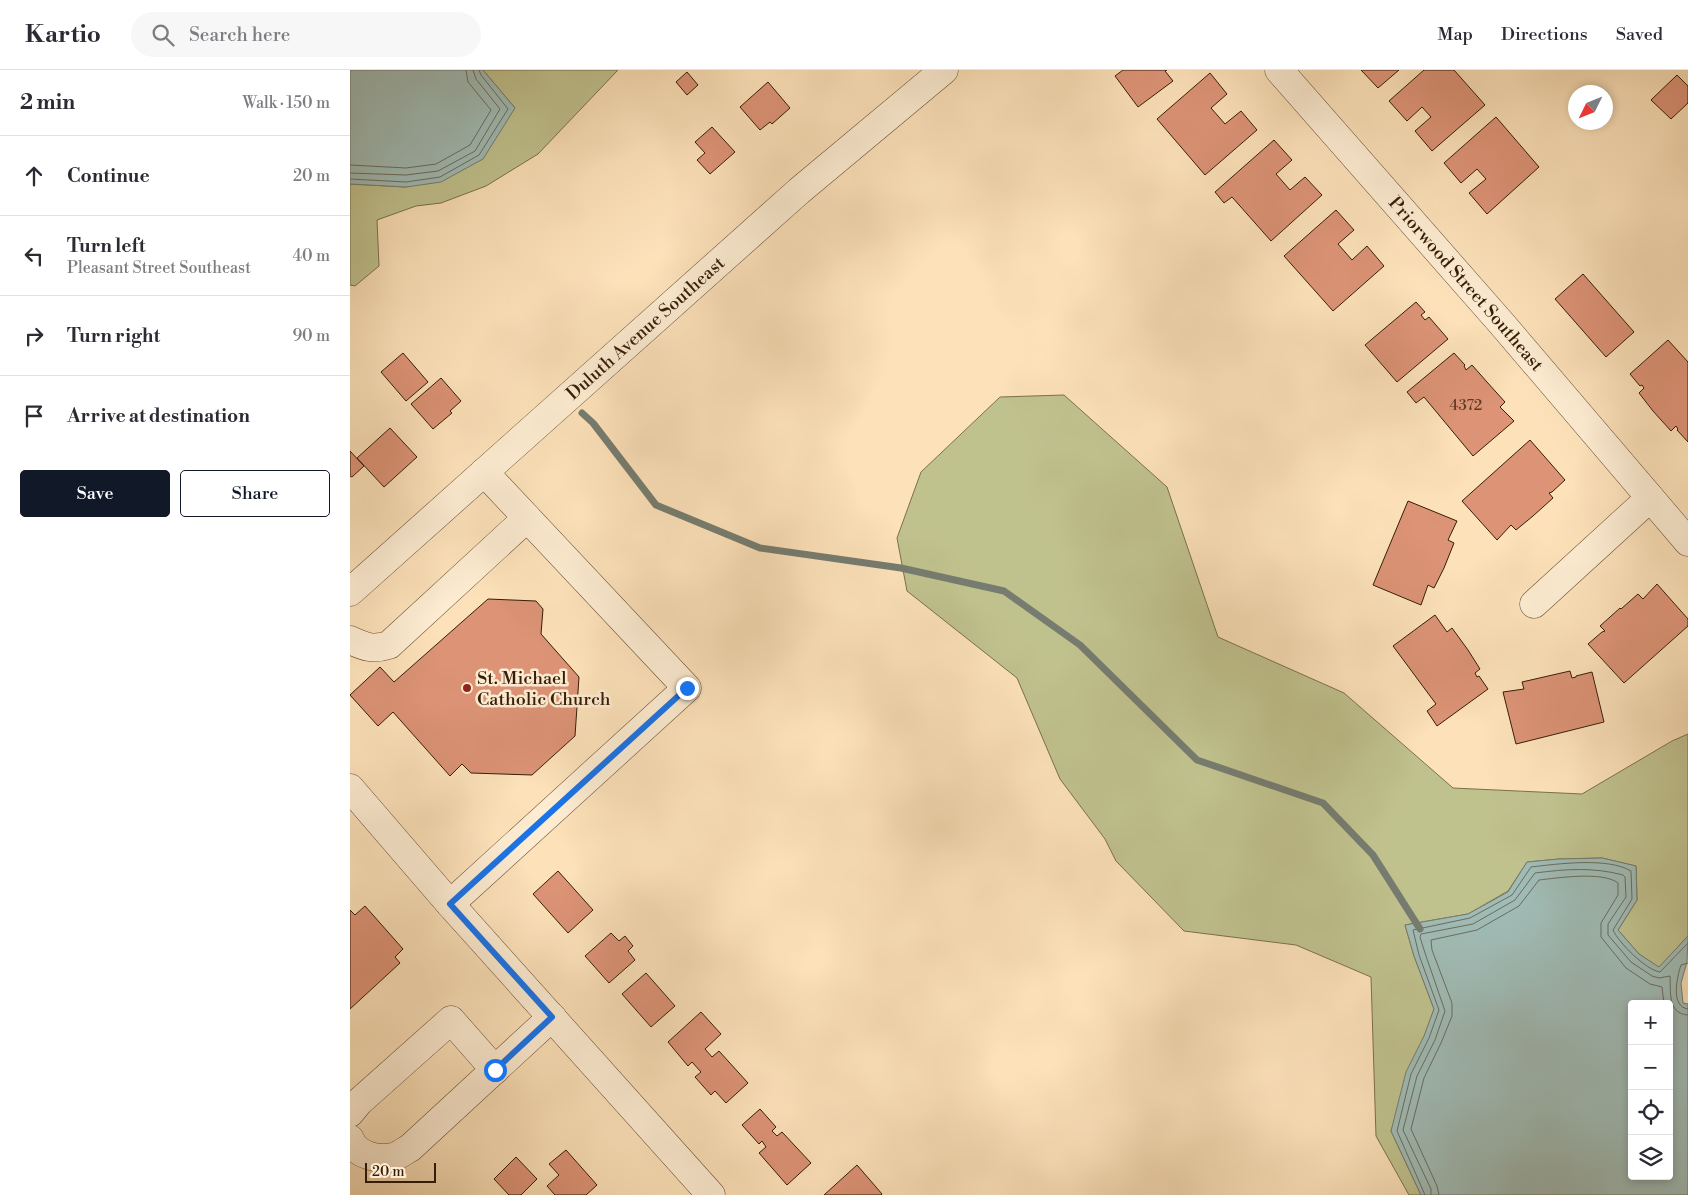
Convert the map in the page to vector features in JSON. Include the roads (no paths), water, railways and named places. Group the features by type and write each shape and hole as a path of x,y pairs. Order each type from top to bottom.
{"street":[{"name":"Duluth Avenue Southeast","path":"350,592 799,191 944,70"},
{"name":"Priorwood Street Southeast","path":"1279,70 1502,324 1688,542"},
{"path":"450,904 687,688 484,472"},
{"path":"1534,604 1650,498"},
{"path":"350,640 363,646 378,649 389,645 528,518"},
{"path":"355,805 450,904 711,1195"},
{"path":"350,1139 352,1144 363,1154 378,1159 396,1156 410,1148 552,1017"},
{"path":"350,1113 359,1102 450,1020 495,1070"}],"water":[{"path":"350,70 483,70 515,108 483,159 441,182 406,187 350,184"},
{"path":"1602,858 1636,866 1637,900 1618,930 1639,954 1659,967 1688,936 1687,962 1681,983 1683,1003 1688,1004 1688,1195 1421,1195 1391,1131 1406,1072 1424,1036 1434,1009 1414,956 1405,925 1468,914 1508,892 1527,862"}],"waterway":[{"path":"582,413 593,423 656,505 760,548 901,568 1004,591 1080,645 1197,760 1323,803 1373,855 1420,929"}],"place":[{"name":"St. Michael Catholic Church","path":"467,688"}]}
